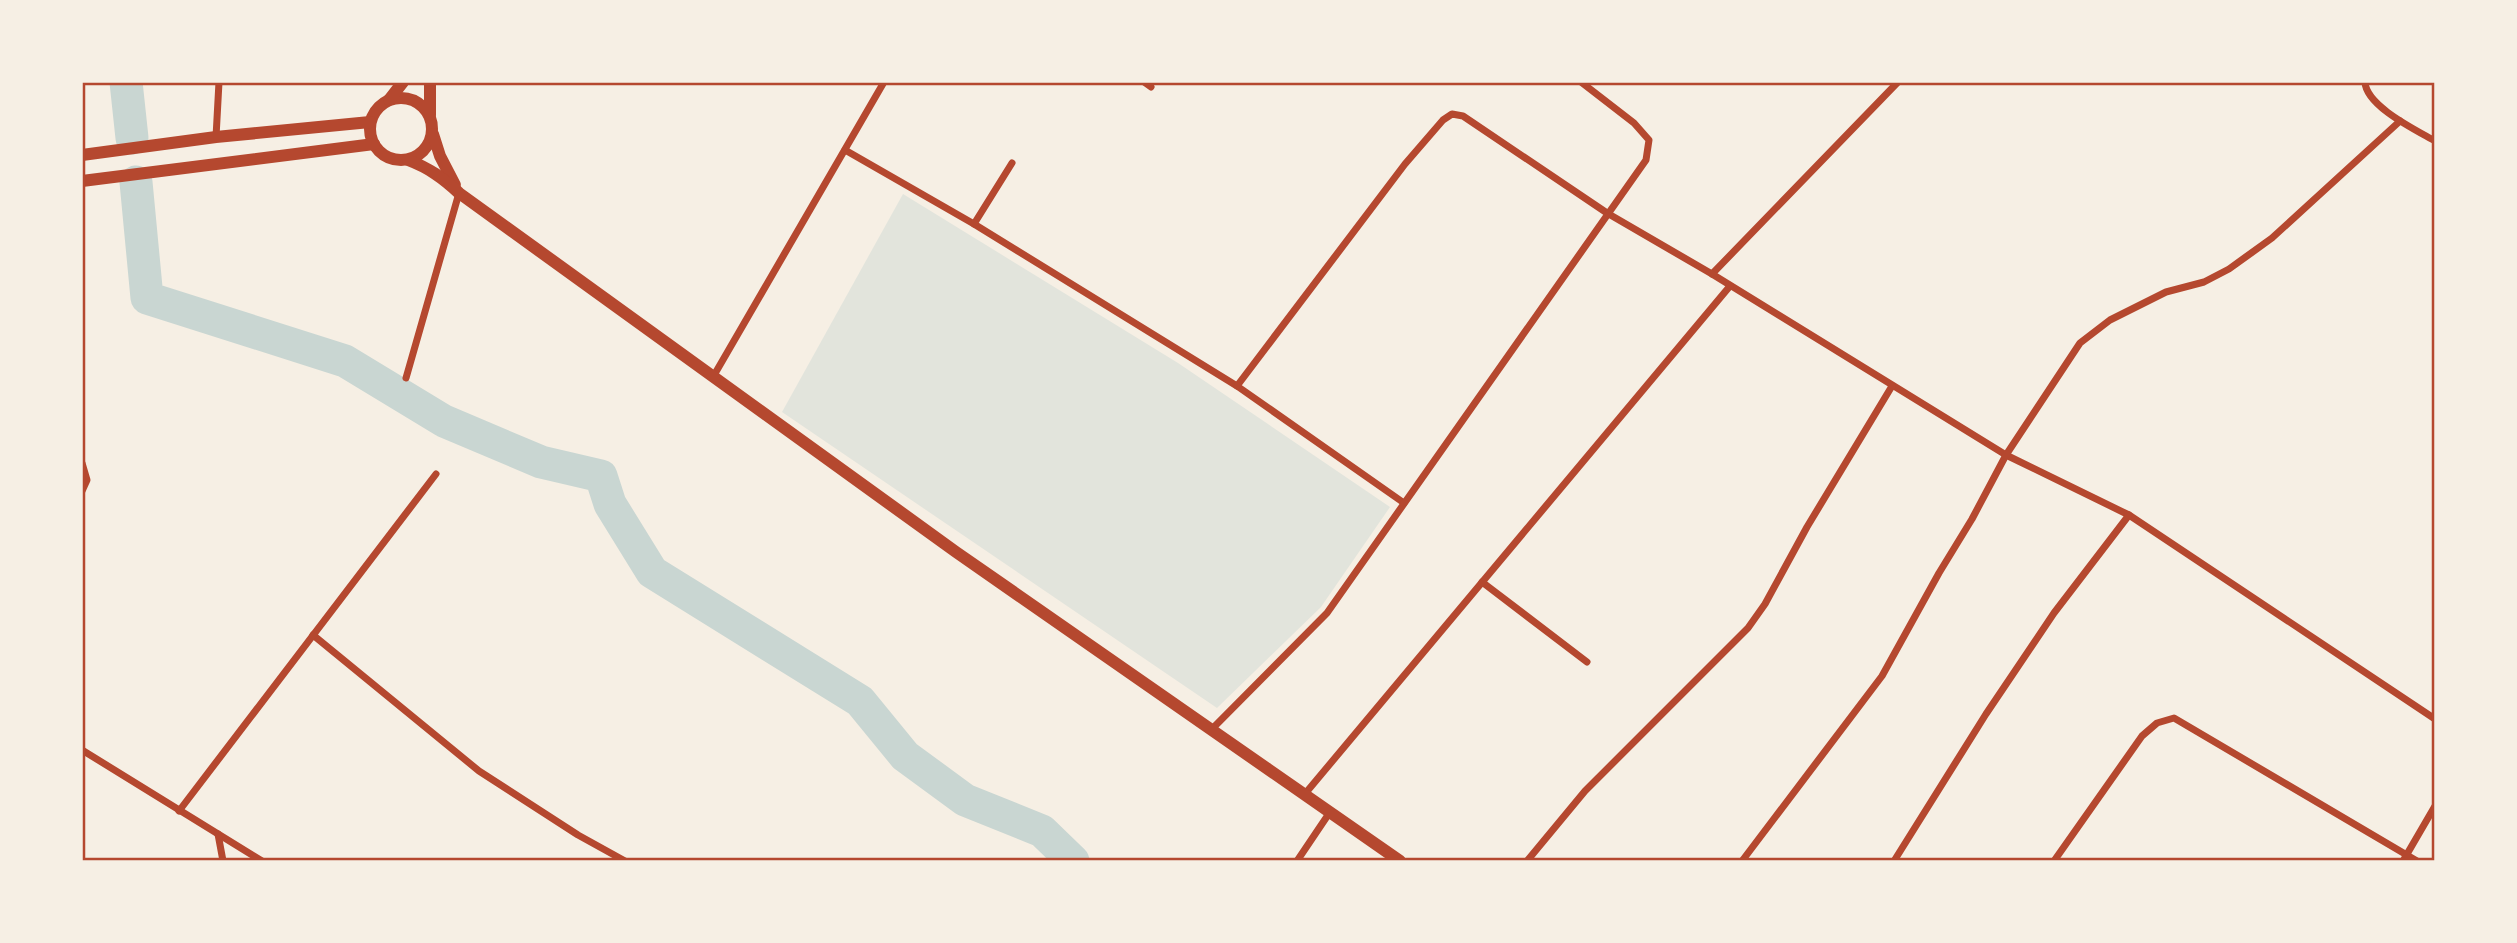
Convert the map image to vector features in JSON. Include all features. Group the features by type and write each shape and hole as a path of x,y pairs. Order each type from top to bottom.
{"street":[{"path":"216,137 219,82"},
{"path":"389,100 403,82"},
{"path":"407,378 459,192 440,156 433,134 430,82"},
{"path":"713,378 884,82"},
{"path":"1211,730 1327,613 1646,160 1648,140 1634,122 1581,82"},
{"path":"1712,274 1898,82"},
{"path":"2365,82 2365,89 2384,109 2435,141"},
{"path":"430,116 417,102 398,98 389,100 380,105 370,122 374,144 388,158 408,160 428,168 713,378 1399,861"},
{"path":"1237,386 1405,164 1443,120 1452,114 1464,116 1607,213 1712,274 2006,455 2129,515 2435,719"},
{"path":"1742,861 1882,676 2006,455 2080,344 2121,314 2166,292 2204,282 2229,269 2272,238 2400,121"},
{"path":"82,155 216,137 370,122"},
{"path":"408,160 425,151 433,134"},
{"path":"82,181 374,144"},
{"path":"845,150 974,223 1237,386 1404,503"},
{"path":"974,223 1012,163"},
{"path":"1304,795 1730,286"},
{"path":"1527,861 1585,791 1748,628 1765,604 1807,527 1892,386"},
{"path":"82,463 86,480 82,491"},
{"path":"179,811 436,474"},
{"path":"1894,861 1986,714 2054,613 2129,515"},
{"path":"1482,582 1587,662"},
{"path":"313,635 479,771 578,835 625,861"},
{"path":"2053,861 2142,736 2157,723 2174,718 2405,858 2417,861"},
{"path":"82,750 262,861"},
{"path":"2405,858 2435,806"},
{"path":"1297,861 1330,813"},
{"path":"218,834 223,861"}],"shaded area":[{"path":"903,194 1178,363 1390,507 1321,607 1217,708 782,412"}],"waterway":[{"path":"126,82 132,138"},
{"path":"136,182 147,298 345,361 444,421 541,462 601,476 610,504 652,572 860,701 905,756 965,800 1042,831 1073,861"}]}
